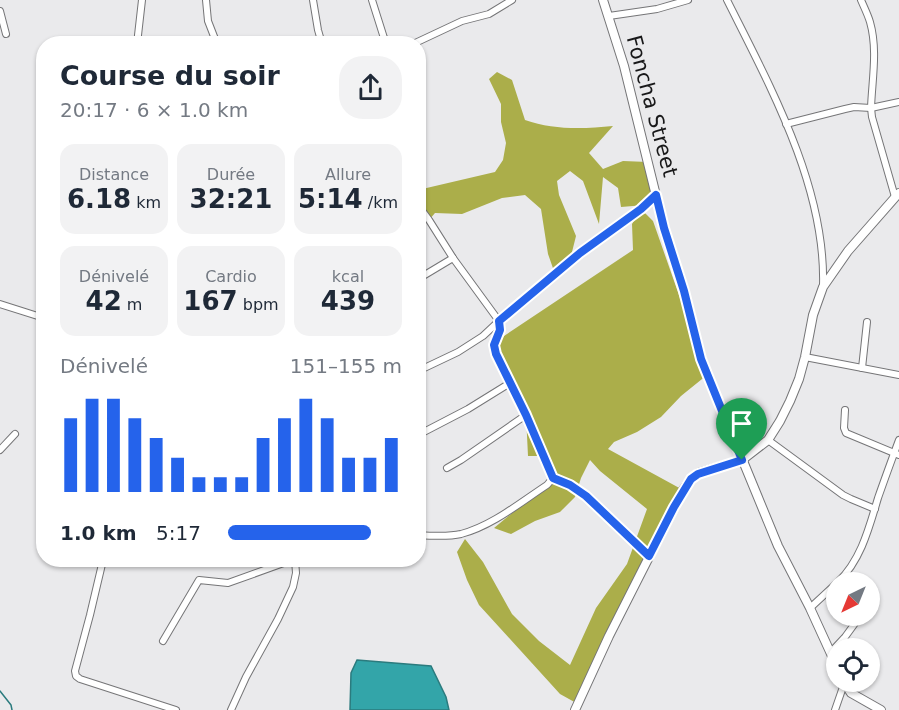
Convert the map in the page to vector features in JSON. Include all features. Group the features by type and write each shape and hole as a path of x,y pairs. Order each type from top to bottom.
{"main road":[{"name":"Foncha Street","path":"603,0 634,102 664,228 684,291 701,359 778,546 826,642"},
{"path":"575,710 649,556 691,479 698,474 742,460 768,440 780,421 799,379 813,315 823,287 844,256 897,195"},
{"path":"850,692 881,710"}],"street":[{"path":"138,36 142,0"},
{"path":"206,0 208,21 213,36"},
{"path":"313,0 320,36"},
{"path":"372,0 383,36"},
{"path":"426,38 462,21 489,14 512,0"},
{"path":"609,15 657,9 688,0"},
{"path":"727,0 765,75 804,171 816,214 824,268 823,287"},
{"path":"861,0 870,22 873,39 871,108 897,195"},
{"path":"0,11 6,34"},
{"path":"786,124 854,107 871,108 899,102"},
{"path":"426,367 458,352 483,336 580,253 641,209 656,195"},
{"path":"426,216 453,258 499,321 500,330 494,345 496,354 553,478 570,485 586,496 649,556"},
{"path":"426,274 453,258"},
{"path":"0,304 36,315"},
{"path":"862,368 867,322"},
{"path":"805,357 899,375"},
{"path":"426,430 510,383"},
{"path":"844,410 846,433 897,454"},
{"path":"447,468 526,415"},
{"path":"0,450 15,434"},
{"path":"768,440 843,495 875,508"},
{"path":"846,572 855,561 864,543 875,508 897,454 899,440"},
{"path":"426,535 468,532 492,521 547,485 553,478"},
{"path":"101,567 75,671 76,676 176,710"},
{"path":"163,641 199,580 228,583 273,567"},
{"path":"231,710 293,587 296,573 295,567"},
{"path":"810,608 826,593"},
{"path":"835,710 840,692"}],"shaded area":[{"path":"497,72 512,80 525,120 546,126 568,128 613,126 589,153 603,169 623,161 648,162 656,195 645,205 621,207 618,188 603,177 599,224 583,181 570,171 557,181 559,195 576,236 570,260 554,271 548,254 541,209 525,195 502,198 462,214 435,213 429,220 426,215 426,188 495,172 503,160 506,143 501,122 501,104 489,79"},
{"path":"641,209 653,221 707,375 681,396 661,417 637,432 614,442 608,449 683,490 578,704 560,694 479,605 457,552 465,539 483,562 512,614 539,641 570,665 596,608 627,564 647,509 600,471 590,460 575,497 560,512 535,521 511,534 494,528 553,478 544,456 528,456 526,415 497,347 501,338 633,250 632,224"}],"water":[{"path":"357,660 431,666 446,697 449,710 350,710 351,673"}],"waterway":[{"path":"0,691 11,705 12,710"}],"route":[{"path":"656,195 701,359 742,460 698,474 691,479 649,556 586,496 570,485 553,478 496,354 494,345 500,330 499,321 580,253 641,209 656,195"}]}
